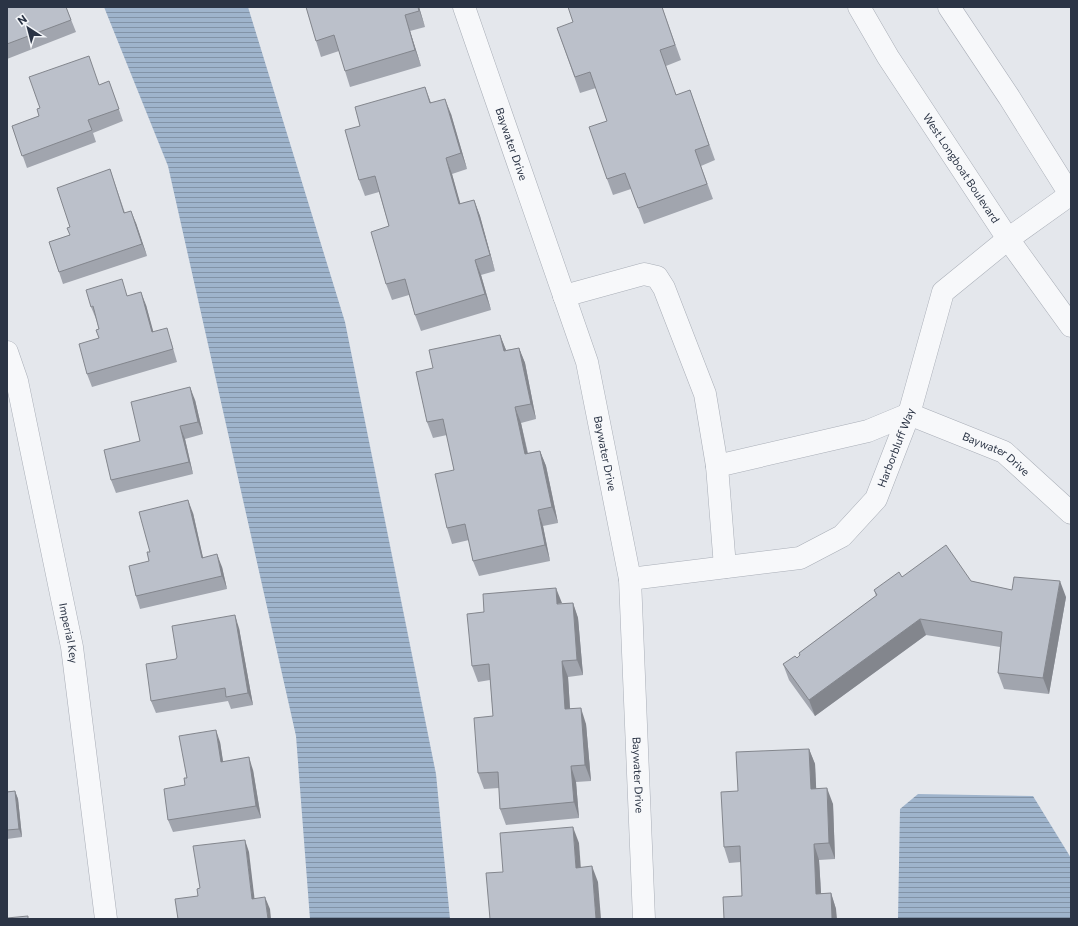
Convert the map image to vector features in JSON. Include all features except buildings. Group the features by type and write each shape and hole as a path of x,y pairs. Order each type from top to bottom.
{"street":[{"name":"Baywater Drive","path":"464,7 587,362 630,579 644,919"},
{"name":"West Longboat Boulevard","path":"859,7 888,57 1008,239 1071,326"},
{"path":"949,7 1009,97 1071,195"},
{"name":"Harborbluff Way","path":"630,579 800,558 842,536 876,499 908,414 944,292 1008,239 1071,195"},
{"path":"564,296 644,274 657,278 664,288 705,394 717,466 725,567"},
{"name":"Imperial Key","path":"7,352 12,381 72,647 106,919"},
{"name":"Baywater Drive","path":"908,414 1004,452 1071,513"},
{"path":"717,466 868,431 908,414"}],"water":[{"path":"104,7 248,7 345,322 436,774 450,919 310,919 296,736 168,166"},
{"path":"918,794 1033,796 1071,858 1071,919 898,919 900,809"}]}
